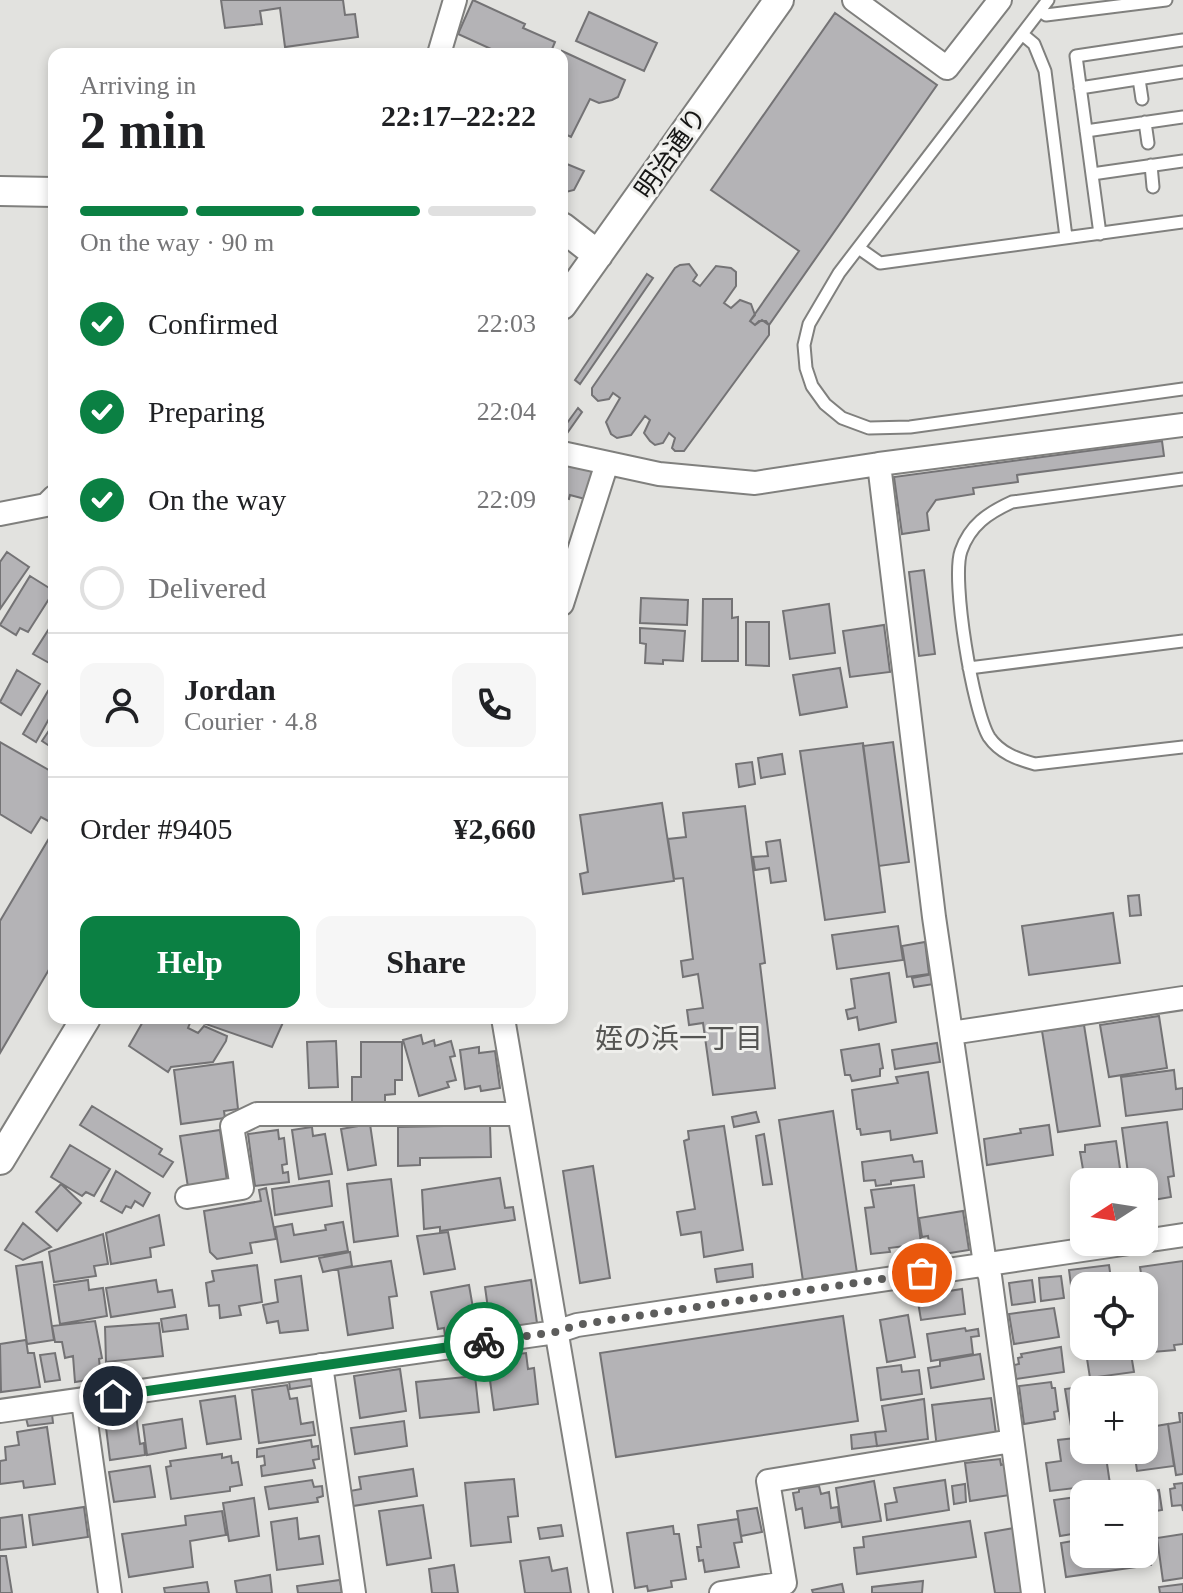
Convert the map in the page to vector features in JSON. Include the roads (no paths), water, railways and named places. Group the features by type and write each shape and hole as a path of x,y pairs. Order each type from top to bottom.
{"street":[{"path":"441,48 455,0"},
{"name":"明治通り","path":"568,297 779,0"},
{"path":"854,0 947,68 1000,0"},
{"path":"0,191 48,192"},
{"path":"568,232 598,255"},
{"path":"568,454 659,474 755,483 1183,425"},
{"path":"568,585 607,463"},
{"path":"879,464 951,1033 985,1264 990,1276 1033,1593"},
{"path":"0,514 48,503"},
{"path":"951,1033 1183,998"},
{"path":"0,1160 8,1129 82,1024"},
{"path":"504,1024 601,1593"},
{"path":"187,1197 242,1188 232,1126 257,1114 519,1114"},
{"path":"1158,1239 1183,1235"},
{"path":"0,1411 556,1332 577,1325 1070,1252"},
{"path":"321,1365 354,1593"},
{"path":"83,1401 110,1593"},
{"path":"721,1593 785,1583 768,1481 1012,1441"}],"lane":[{"path":"1048,0 839,273 809,324 804,345 806,368 812,386 825,404 842,418 869,428 910,427 1183,389"},
{"path":"1040,11 1046,15 1166,0"},
{"path":"1022,34 1034,44 1045,71 1066,237"},
{"path":"1100,234 1076,56 1183,40"},
{"path":"1080,88 1183,72"},
{"path":"1139,79 1142,99"},
{"path":"1086,131 1183,117"},
{"path":"1145,122 1148,143"},
{"path":"1092,174 1183,161"},
{"path":"1151,165 1153,187"},
{"path":"860,249 880,263 1183,222"},
{"path":"1183,479 1012,502 988,513 971,531 960,553 958,578 969,668 980,719 991,740 1012,758 1035,764 1183,747"},
{"path":"969,668 1183,641"}],"district":[{"name":"姪の浜一丁目","path":"679,1038"}]}
